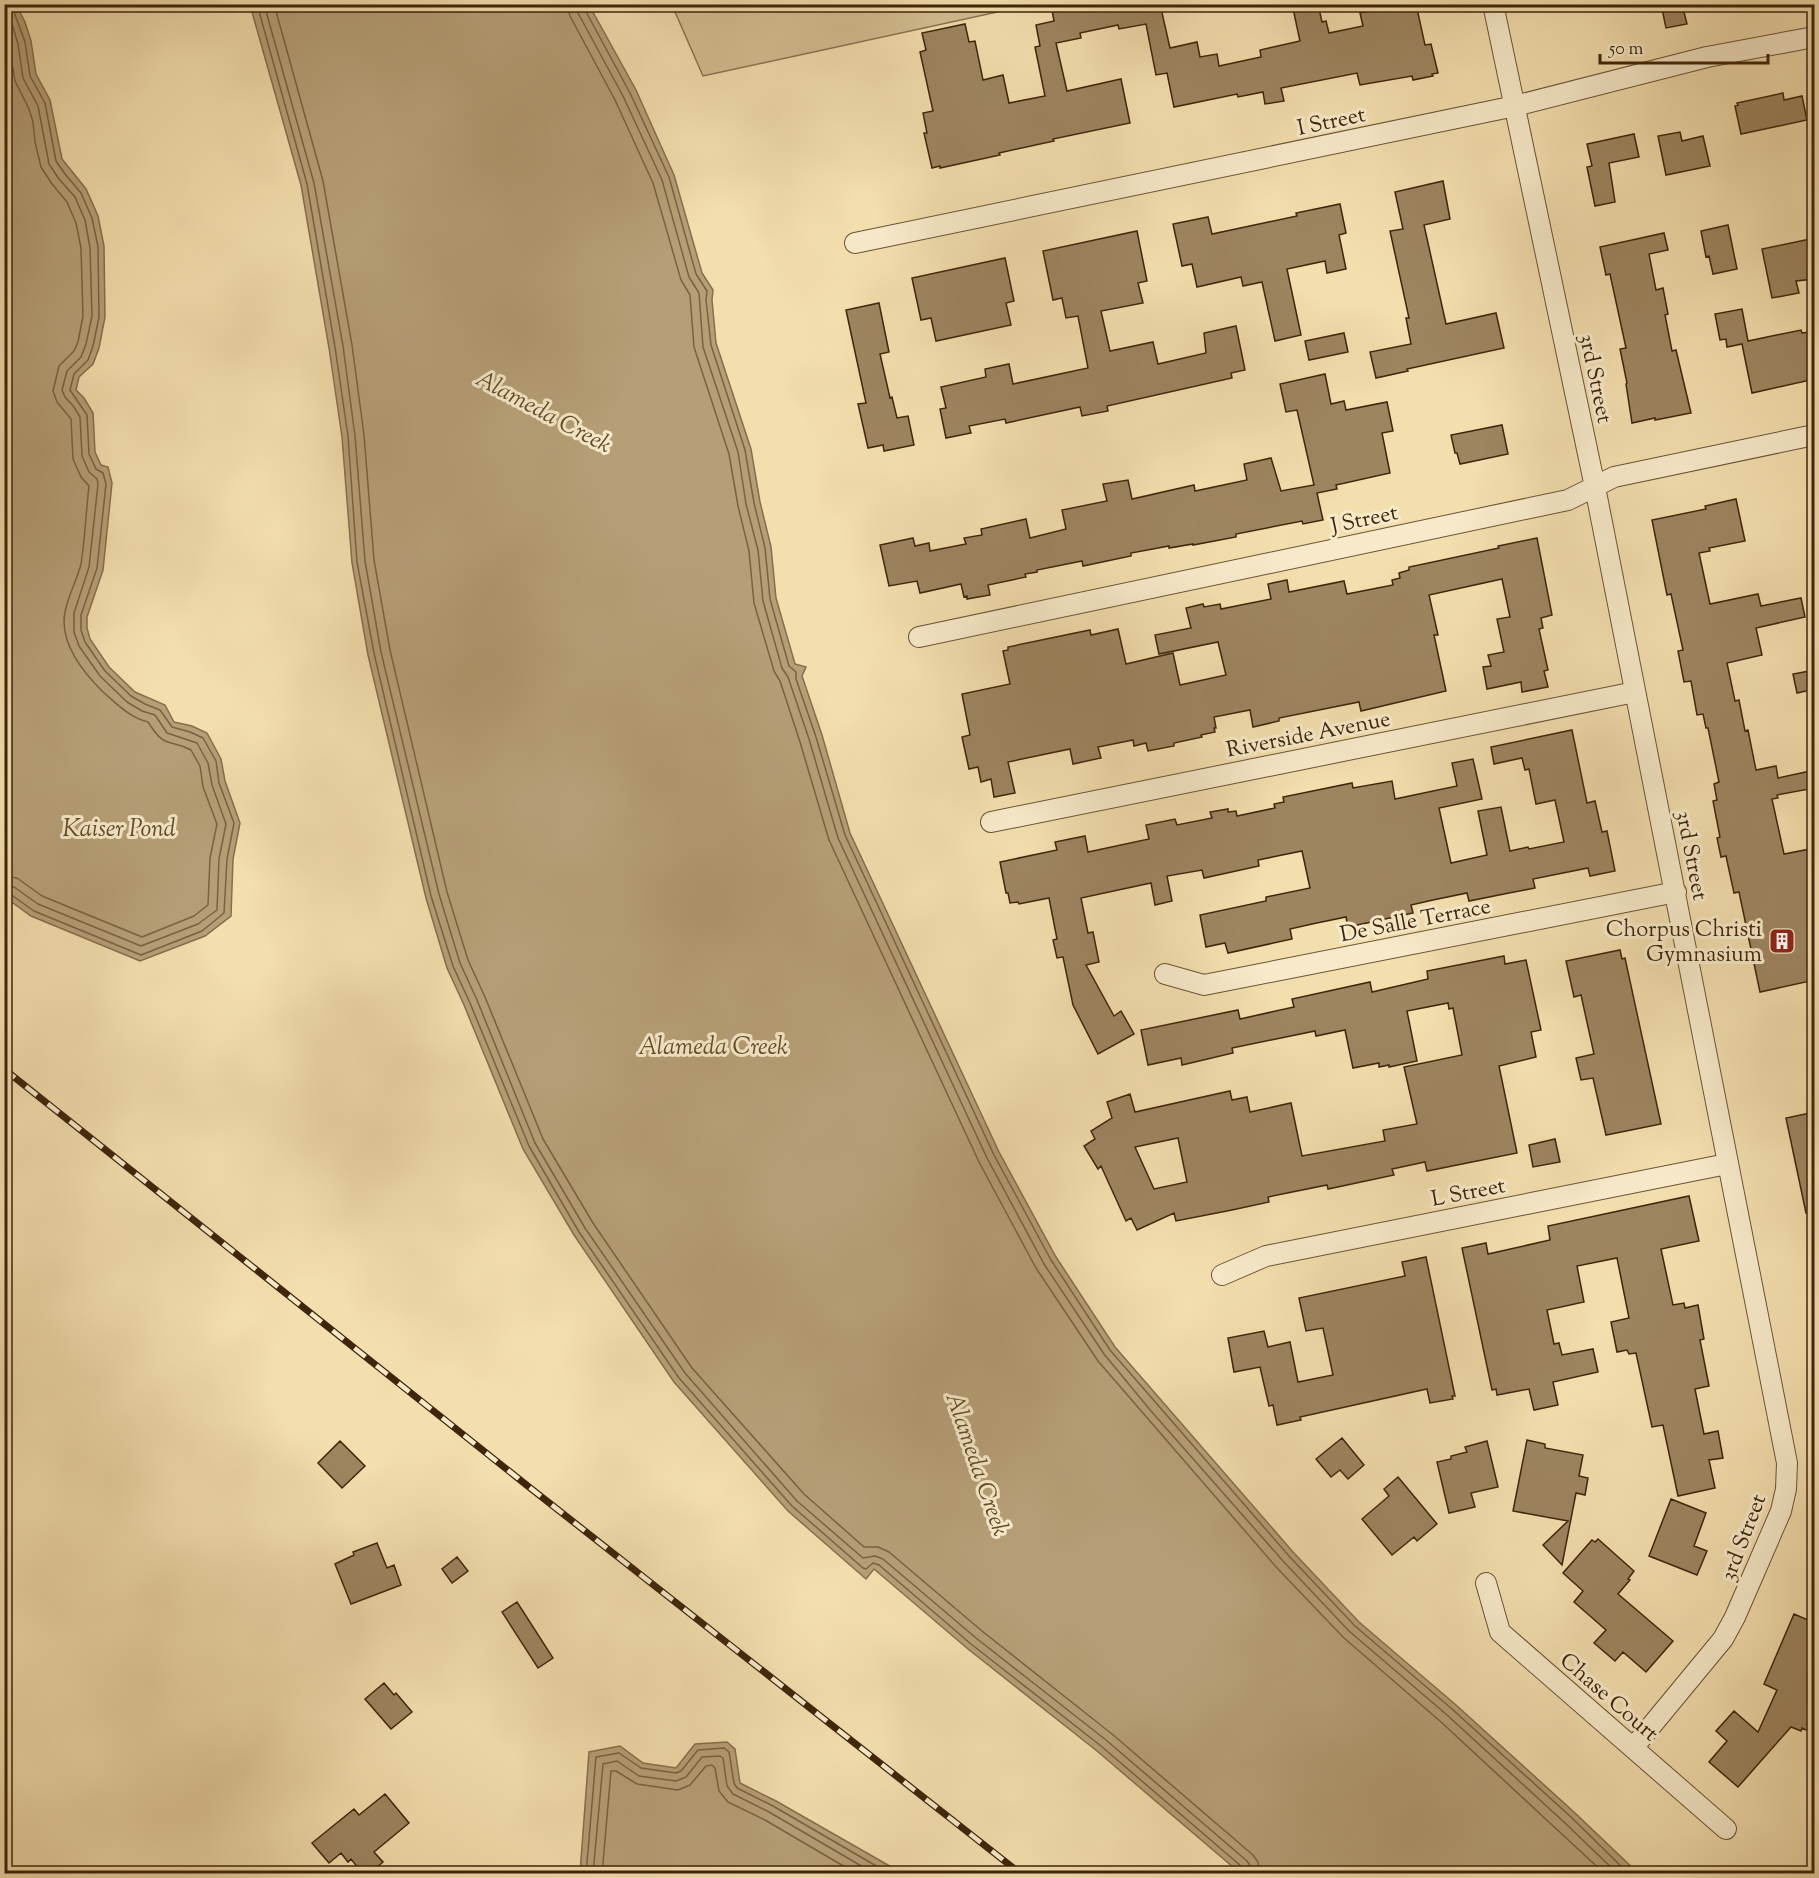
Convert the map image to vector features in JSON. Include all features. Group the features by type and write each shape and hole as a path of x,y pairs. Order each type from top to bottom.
{"street":[{"name":"3rd Street","path":"1493,4 1595,487 1787,1463 1786,1489 1781,1510 1735,1617 1723,1639 1633,1748"},
{"name":"I Street","path":"855,243 1515,106 1707,57 1815,37"},
{"name":"J Street","path":"919,637 1568,500 1614,477 1815,435"},
{"name":"Riverside Avenue","path":"991,822 1635,692"},
{"name":"De Salle Terrace","path":"1165,974 1204,985 1676,892"},
{"name":"L Street","path":"1222,1275 1266,1256 1727,1164"},
{"name":"Chase Court","path":"1486,1583 1500,1632 1726,1829"}],"shaded area":[{"path":"672,5 1030,5 703,76"}],"water":[{"name":"Kaiser Pond","path":"4,5 16,5 31,41 36,74 50,100 62,159 86,189 98,216 104,246 105,317 99,348 93,364 79,377 76,390 93,413 95,452 101,465 108,467 112,483 103,570 87,617 90,639 109,667 135,692 165,705 174,722 192,726 207,733 221,759 225,781 240,823 233,859 231,916 205,936 140,961 31,916 5,897"},
{"name":"Alameda Creek","path":"250,5 589,5 636,90 674,175 702,273 713,290 716,343 751,449 771,547 776,598 795,664 806,667 802,676 822,735 850,833 999,1152 1056,1257 1115,1347 1293,1552 1359,1622 1456,1705 1638,1873 1240,1873 1097,1751 968,1649 874,1569 866,1579 788,1511 674,1382 574,1235 523,1149 447,968 426,898 368,655 352,563 342,437 301,185"},
{"path":"727,1742 735,1749 740,1783 902,1873 580,1873 589,1752 620,1746 643,1763 676,1768 695,1744"}],"building":[{"path":"1051,4 1160,4 1170,48 1197,42 1200,57 1217,54 1219,66 1261,57 1260,50 1300,41 1292,4 1318,4 1322,22 1326,21 1329,33 1363,26 1360,13 1365,12 1363,4 1416,4 1425,45 1431,44 1438,73 1413,80 1412,76 1360,85 1357,73 1281,88 1284,101 1265,104 1263,92 1238,97 1237,94 1174,107 1167,73 1156,75 1146,24 1119,29 1118,25 1080,33 1081,38 1056,43 1067,91 1121,79 1130,123 1053,139 1054,141 999,153 1000,155 932,168 924,133 927,133 923,113 933,111 920,52 926,50 922,33 965,24 969,42 975,41 983,80 1003,75 1009,103 1045,96 1035,47 1040,46 1036,25 1054,21"},
{"path":"1661,4 1682,4 1687,24 1666,28"},
{"path":"1783,93 1784,100 1802,96 1807,120 1741,134 1735,106 1738,105 1737,103"},
{"path":"1680,132 1682,141 1703,136 1710,166 1666,175 1658,136"},
{"path":"1634,134 1639,157 1609,163 1615,202 1595,206 1587,167 1592,166 1587,144"},
{"path":"1443,181 1450,219 1424,225 1446,324 1496,313 1504,348 1376,378 1370,352 1411,344 1406,318 1409,318 1390,231 1403,229 1395,192"},
{"path":"1340,204 1346,233 1339,235 1346,269 1327,273 1325,261 1287,269 1301,335 1275,341 1262,282 1243,286 1241,277 1197,287 1192,264 1182,266 1173,224 1208,217 1212,234 1297,216 1296,213"},
{"path":"1728,225 1737,269 1713,274 1709,256 1706,257 1701,231"},
{"path":"1137,231 1147,281 1138,283 1143,303 1101,311 1110,351 1153,342 1158,364 1206,353 1204,333 1236,326 1245,370 1231,373 1232,378 1107,406 1108,411 1082,416 1080,407 1006,423 1005,419 969,426 971,433 946,438 940,409 946,408 941,387 986,377 985,369 1009,364 1013,384 1088,368 1078,316 1066,318 1062,298 1053,300 1043,251"},
{"path":"1664,233 1668,250 1649,254 1656,290 1663,288 1668,314 1665,315 1672,351 1676,350 1691,413 1632,423 1620,349 1626,348 1610,274 1606,275 1600,247"},
{"path":"1815,238 1815,279 1796,281 1799,293 1772,298 1762,249"},
{"path":"1005,258 1014,301 1006,303 1011,325 936,341 931,318 921,320 912,278"},
{"path":"879,303 889,352 880,354 890,398 892,397 897,418 908,416 914,445 884,451 883,445 868,448 858,404 866,403 846,310"},
{"path":"1742,309 1748,341 1801,330 1802,333 1809,332 1815,359 1815,379 1752,393 1742,344 1727,347 1726,339 1720,340 1715,314"},
{"path":"1344,333 1348,352 1309,360 1305,341"},
{"path":"1325,374 1331,404 1344,401 1346,410 1387,402 1393,431 1382,433 1390,473 1336,485 1337,489 1317,493 1323,520 1303,524 1302,521 1193,545 1169,548 1169,546 1131,553 1131,556 1083,566 1082,561 1037,570 1037,572 1025,574 1026,577 988,585 990,595 967,599 967,596 964,597 961,584 920,593 917,581 889,586 880,545 913,538 915,546 929,543 930,551 966,544 964,538 982,535 981,529 1026,519 1030,538 1066,529 1062,510 1107,501 1103,484 1128,480 1132,499 1194,485 1195,491 1247,480 1244,464 1271,458 1281,491 1314,485 1297,410 1286,412 1280,384"},
{"path":"1502,425 1508,454 1460,464 1451,435"},
{"path":"1736,499 1745,541 1709,548 1710,551 1699,553 1710,604 1758,594 1761,606 1801,598 1805,617 1756,628 1762,655 1727,663 1735,701 1739,700 1756,770 1776,766 1778,778 1815,770 1815,788 1777,795 1778,798 1772,799 1784,854 1815,848 1815,980 1760,992 1739,892 1734,893 1726,856 1721,857 1717,838 1720,837 1713,801 1717,800 1714,784 1719,782 1708,728 1706,728 1703,714 1697,715 1691,681 1684,682 1678,651 1683,650 1671,594 1667,595 1652,520 1706,509 1705,506"},
{"path":"1537,538 1552,615 1541,618 1543,628 1539,629 1548,670 1544,671 1548,687 1522,692 1521,682 1487,689 1483,667 1491,666 1488,655 1504,652 1497,619 1510,617 1502,579 1429,595 1438,635 1434,635 1446,691 1361,711 1359,702 1279,718 1279,721 1253,727 1250,710 1214,717 1215,732 1174,743 1174,746 1148,751 1146,743 1134,746 1133,740 1098,747 1101,758 1073,764 1070,749 1008,762 1015,793 994,797 991,779 981,782 978,767 969,769 962,737 970,735 962,694 1010,684 1003,651 1008,650 1008,647 1090,630 1091,635 1118,629 1126,664 1173,653 1180,685 1226,675 1218,642 1159,654 1155,635 1191,628 1186,608 1203,604 1204,607 1220,604 1221,609 1271,599 1268,584 1287,580 1289,592 1344,581 1347,594 1393,585 1392,580 1400,578 1399,573 1409,570 1409,567"},
{"path":"1815,670 1815,689 1797,693 1793,674"},
{"path":"1572,730 1587,803 1595,801 1602,832 1607,831 1615,871 1590,876 1588,868 1533,879 1535,888 1469,901 1467,893 1433,900 1411,905 1413,913 1348,927 1346,917 1312,924 1290,929 1292,939 1228,953 1225,943 1206,947 1200,915 1266,901 1266,897 1310,888 1302,851 1258,860 1259,866 1204,878 1202,870 1167,876 1172,901 1155,905 1151,883 1081,898 1088,933 1093,932 1099,962 1086,965 1114,1016 1121,1011 1134,1034 1098,1054 1073,1005 1063,957 1057,958 1053,940 1057,939 1049,898 1019,904 1018,902 1010,903 1008,893 1006,893 1000,862 1057,850 1055,842 1085,836 1088,852 1149,839 1146,825 1175,819 1177,825 1212,818 1210,812 1228,809 1228,812 1236,811 1237,816 1275,808 1274,804 1284,802 1283,797 1352,783 1353,788 1392,781 1395,799 1457,786 1452,763 1473,759 1482,799 1439,808 1451,863 1487,855 1478,811 1501,807 1510,851 1564,842 1555,800 1536,804 1529,769 1525,770 1522,758 1494,764 1491,747"},
{"path":"1620,950 1622,959 1625,958 1661,1124 1606,1135 1593,1078 1581,1080 1576,1058 1594,1054 1581,995 1574,997 1566,961"},
{"path":"1504,956 1505,964 1526,960 1541,1030 1531,1032 1536,1057 1499,1066 1517,1153 1427,1171 1425,1162 1392,1169 1394,1175 1328,1189 1327,1185 1268,1197 1269,1202 1232,1210 1176,1221 1174,1213 1137,1230 1131,1218 1126,1221 1101,1166 1098,1169 1084,1146 1095,1139 1091,1131 1112,1118 1107,1102 1130,1094 1135,1112 1230,1091 1232,1100 1247,1097 1250,1112 1291,1103 1302,1156 1385,1141 1383,1130 1417,1124 1404,1067 1462,1055 1453,1008 1449,1009 1448,1003 1407,1011 1417,1061 1389,1067 1389,1065 1379,1067 1379,1063 1353,1068 1345,1030 1316,1036 1315,1031 1232,1048 1233,1053 1182,1065 1181,1058 1148,1065 1141,1030 1238,1010 1240,1019 1294,1007 1292,999 1370,982 1372,992 1428,979 1427,971","holes":["1178,1138 1187,1182 1154,1189 1135,1147"]},
{"path":"1815,1112 1815,1213 1806,1213 1786,1118"},
{"path":"1555,1139 1560,1162 1533,1167 1529,1145"},
{"path":"1689,1196 1699,1241 1661,1249 1673,1305 1684,1303 1685,1308 1698,1305 1704,1339 1700,1340 1709,1386 1695,1389 1704,1434 1718,1431 1723,1458 1709,1460 1715,1488 1678,1496 1663,1425 1652,1427 1636,1353 1629,1354 1627,1350 1617,1352 1611,1322 1629,1318 1617,1258 1577,1266 1584,1302 1547,1310 1554,1344 1559,1343 1562,1355 1593,1349 1598,1372 1553,1382 1558,1405 1534,1410 1529,1389 1497,1395 1496,1389 1492,1390 1462,1248 1486,1243 1488,1254 1550,1240 1548,1226"},
{"path":"1426,1257 1455,1396 1452,1396 1453,1399 1430,1403 1427,1389 1300,1417 1301,1420 1277,1425 1273,1405 1269,1406 1260,1367 1234,1372 1228,1338 1264,1331 1268,1347 1290,1342 1298,1382 1333,1375 1323,1328 1306,1331 1299,1298 1405,1276 1402,1262"},
{"path":"1342,1438 1364,1465 1348,1479 1340,1470 1331,1477 1316,1459"},
{"path":"1527,1440 1545,1444 1545,1448 1583,1455 1579,1476 1588,1478 1585,1495 1576,1493 1562,1565 1543,1545 1568,1521 1513,1511"},
{"path":"340,1441 365,1466 342,1488 318,1463"},
{"path":"1487,1441 1498,1487 1471,1493 1475,1507 1449,1513 1437,1462 1467,1452 1465,1447"},
{"path":"1398,1477 1437,1524 1417,1541 1414,1537 1392,1555 1362,1519 1389,1496 1384,1489"},
{"path":"1671,1499 1706,1513 1694,1546 1707,1551 1697,1575 1649,1556"},
{"path":"1598,1539 1634,1571 1628,1579 1630,1580 1618,1594 1673,1641 1646,1672 1623,1652 1615,1661 1594,1643 1606,1630 1574,1602 1583,1591 1563,1573 1592,1540 1595,1542"},
{"path":"377,1543 387,1568 394,1565 401,1585 351,1604 335,1564 354,1555 353,1552"},
{"path":"457,1557 468,1571 452,1583 442,1569"},
{"path":"517,1602 553,1658 538,1668 502,1612"},
{"path":"1794,1614 1815,1623 1815,1734 1802,1728 1801,1731 1791,1727 1738,1787 1709,1762 1727,1741 1716,1731 1734,1711 1758,1732 1777,1690 1764,1684"},
{"path":"384,1683 412,1712 391,1729 365,1699"},
{"path":"385,1794 409,1823 374,1852 383,1862 369,1874 363,1874 351,1859 348,1862 341,1853 329,1863 312,1843 354,1809 359,1815"}],"railway":[{"path":"4,1069 529,1487 1021,1874"}],"place":[{"name":"Chorpus Christi Gymnasium","path":"1782,941"}]}
